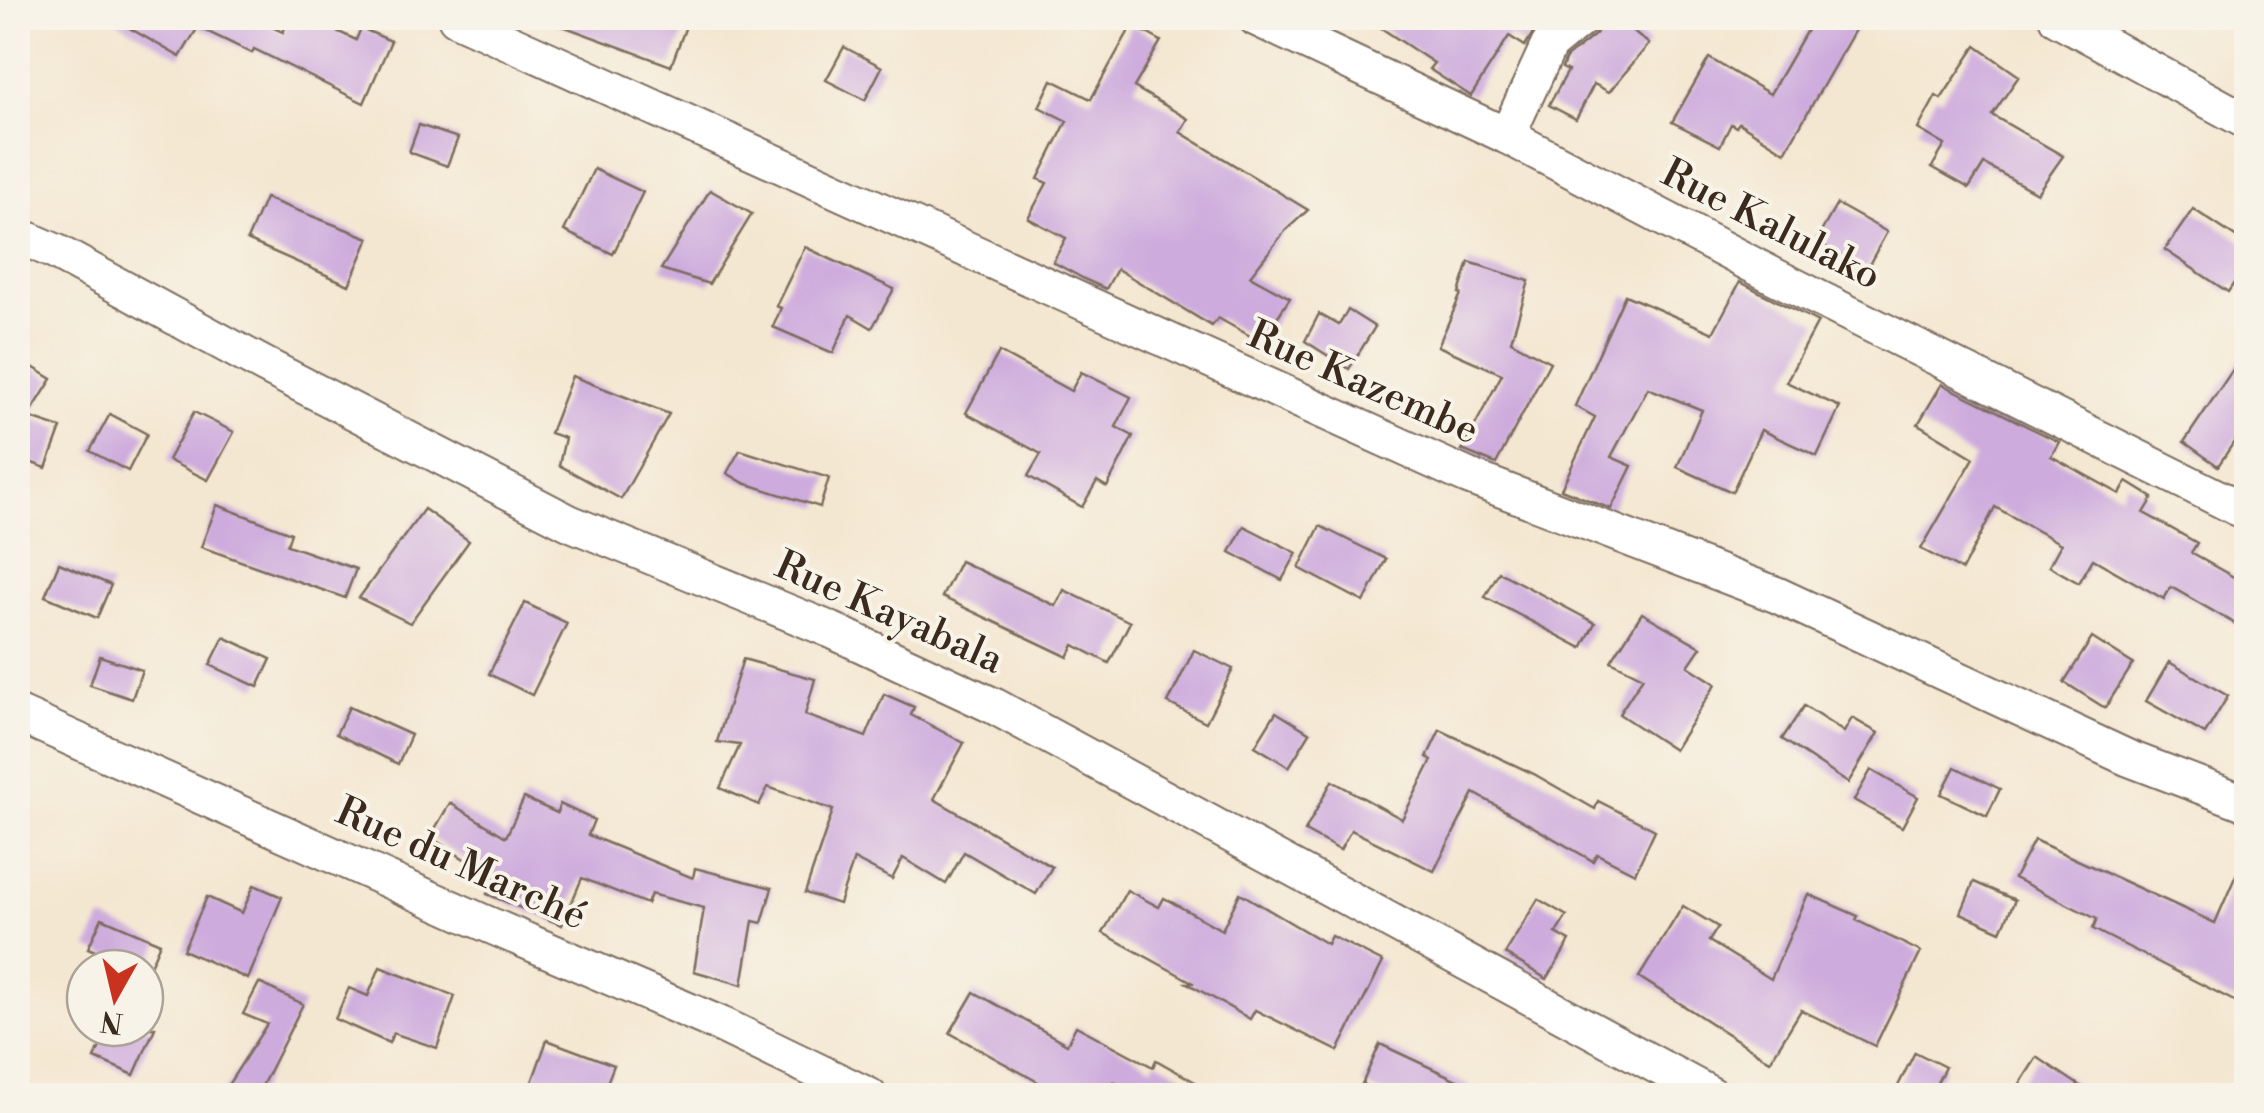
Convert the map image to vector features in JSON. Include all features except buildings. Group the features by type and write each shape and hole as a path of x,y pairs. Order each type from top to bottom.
{"street":[{"name":"Rue Kazembe","path":"456,18 1467,476 1777,595 2128,758 2246,802"},
{"name":"Rue Kalulako","path":"1256,18 1507,136 2246,512"},
{"path":"1507,136 1549,45 1582,18"},
{"path":"2057,18 2246,121"},
{"name":"Rue Kayabala","path":"18,236 56,252 264,365 570,522 831,630 994,706 1712,1096"},
{"name":"Rue du Marché","path":"18,714 724,1026 868,1096"}]}
